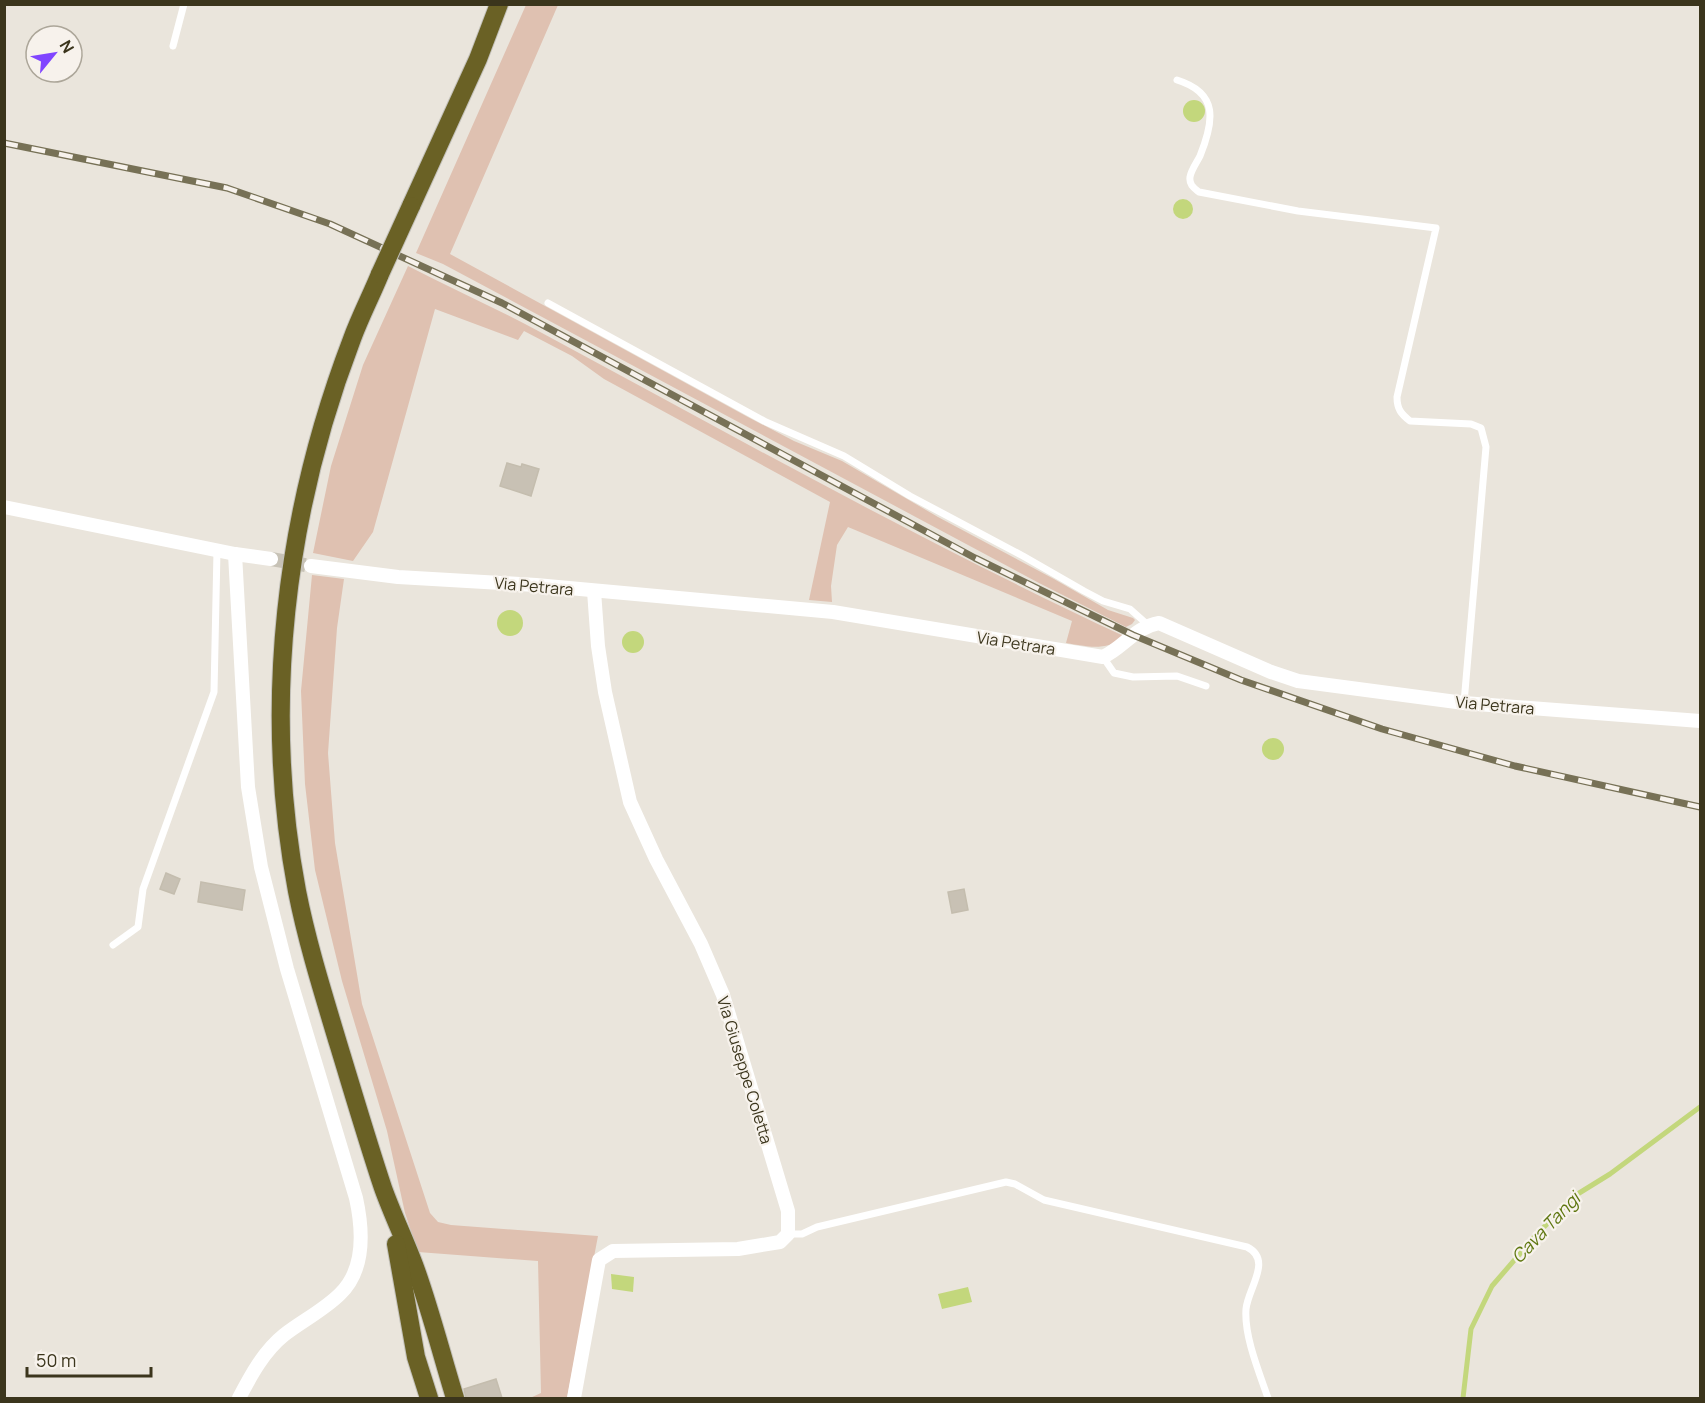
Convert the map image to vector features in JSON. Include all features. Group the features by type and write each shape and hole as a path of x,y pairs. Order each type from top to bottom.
{"highway":[{"path":"455,1398 416,1270 384,1189 314,965 288,837 280,716 285,617 304,500 336,386 352,338 478,59 499,4"},
{"path":"478,59 510,4"},
{"path":"384,1189 402,1273 416,1357 429,1398"},
{"path":"402,1273 442,1398"}],"street":[{"path":"4,507 217,551 271,559"},
{"path":"235,554 248,787 261,867 287,969 362,1224 360,1256 351,1282 340,1294 283,1336 256,1366 239,1398"},
{"name":"Via Petrara","path":"311,566 398,577 536,585 833,612 1102,657"},
{"name":"Via Giuseppe Coletta","path":"594,591 598,646 605,692 630,802 656,859 701,944 723,995 788,1211 788,1234"},
{"name":"Via Petrara","path":"1148,625 1158,624 1271,672 1298,681 1464,703 1701,721"},
{"path":"1102,657 1111,654 1148,625"},
{"path":"574,1398 599,1260 613,1251 738,1250 780,1242 788,1234"}],"lane":[{"path":"173,46 184,4"},
{"path":"1177,80 1192,85 1205,97 1211,108 1201,155 1190,177 1192,186 1199,192 1298,211 1436,228 1397,406 1402,415 1410,421 1471,424 1481,428 1485,436 1486,447 1464,703"},
{"path":"548,303 766,422 844,456 901,491 1103,601 1130,609 1148,625"},
{"path":"113,945 138,927 143,889 214,692 217,551"},
{"path":"1102,657 1114,673 1133,677 1177,676 1206,686"},
{"path":"788,1234 802,1234 817,1227 1006,1182 1015,1184 1044,1200 1247,1247 1259,1258 1259,1265 1246,1307 1246,1323 1268,1398"}],"shaded area":[{"path":"526,5 558,5 450,254 746,416 794,441 842,461 938,517 1108,610 1133,618 1135,620 1132,624 1126,627 1039,583 443,264 416,253"},
{"path":"1194,100 1202,103 1205,111 1202,119 1194,122 1186,119 1183,111 1186,103"},
{"path":"1179,199 1187,199 1193,205 1193,213 1187,219 1179,219 1173,213 1173,205"},
{"path":"408,266 525,324 904,527 1051,602 1126,637 1104,646 1090,647 1066,643 1072,621 848,527 837,545 831,586 832,602 809,600 830,502 604,379 572,356 524,331 518,340 435,309 373,532 353,561 313,553 331,466 363,365"},
{"path":"312,575 344,579 337,628 328,753 335,843 362,1004 430,1213 438,1222 451,1225 598,1236 567,1398 530,1398 541,1393 538,1261 418,1252 405,1213 387,1131 342,981 315,870 305,784 301,691"},
{"path":"510,610 519,614 523,623 519,632 510,636 501,632 497,623 501,614"},
{"path":"633,631 641,634 644,642 641,650 633,653 625,650 622,642 625,634"},
{"path":"1273,738 1281,741 1284,749 1281,757 1273,760 1265,757 1262,749 1265,741"},
{"path":"611,1274 634,1277 633,1292 612,1289"},
{"path":"968,1287 972,1302 942,1309 938,1294"}],"building":[{"path":"507,463 539,469 531,496 500,486"},
{"path":"166,873 180,879 174,894 160,889"},
{"path":"201,882 245,890 242,910 198,902"},
{"path":"964,889 968,910 952,913 948,892"},
{"path":"496,1379 502,1398 466,1398 464,1389"}],"waterway":[{"name":"Cava Tangi","path":"1463,1398 1471,1329 1492,1286 1536,1235 1576,1195 1610,1174 1700,1107"}],"tunnel":[{"path":"271,559 311,566"}],"railway":[{"path":"4,143 227,188 330,224 502,303 975,558 1133,635 1241,680 1382,729 1515,766 1700,807"}]}
